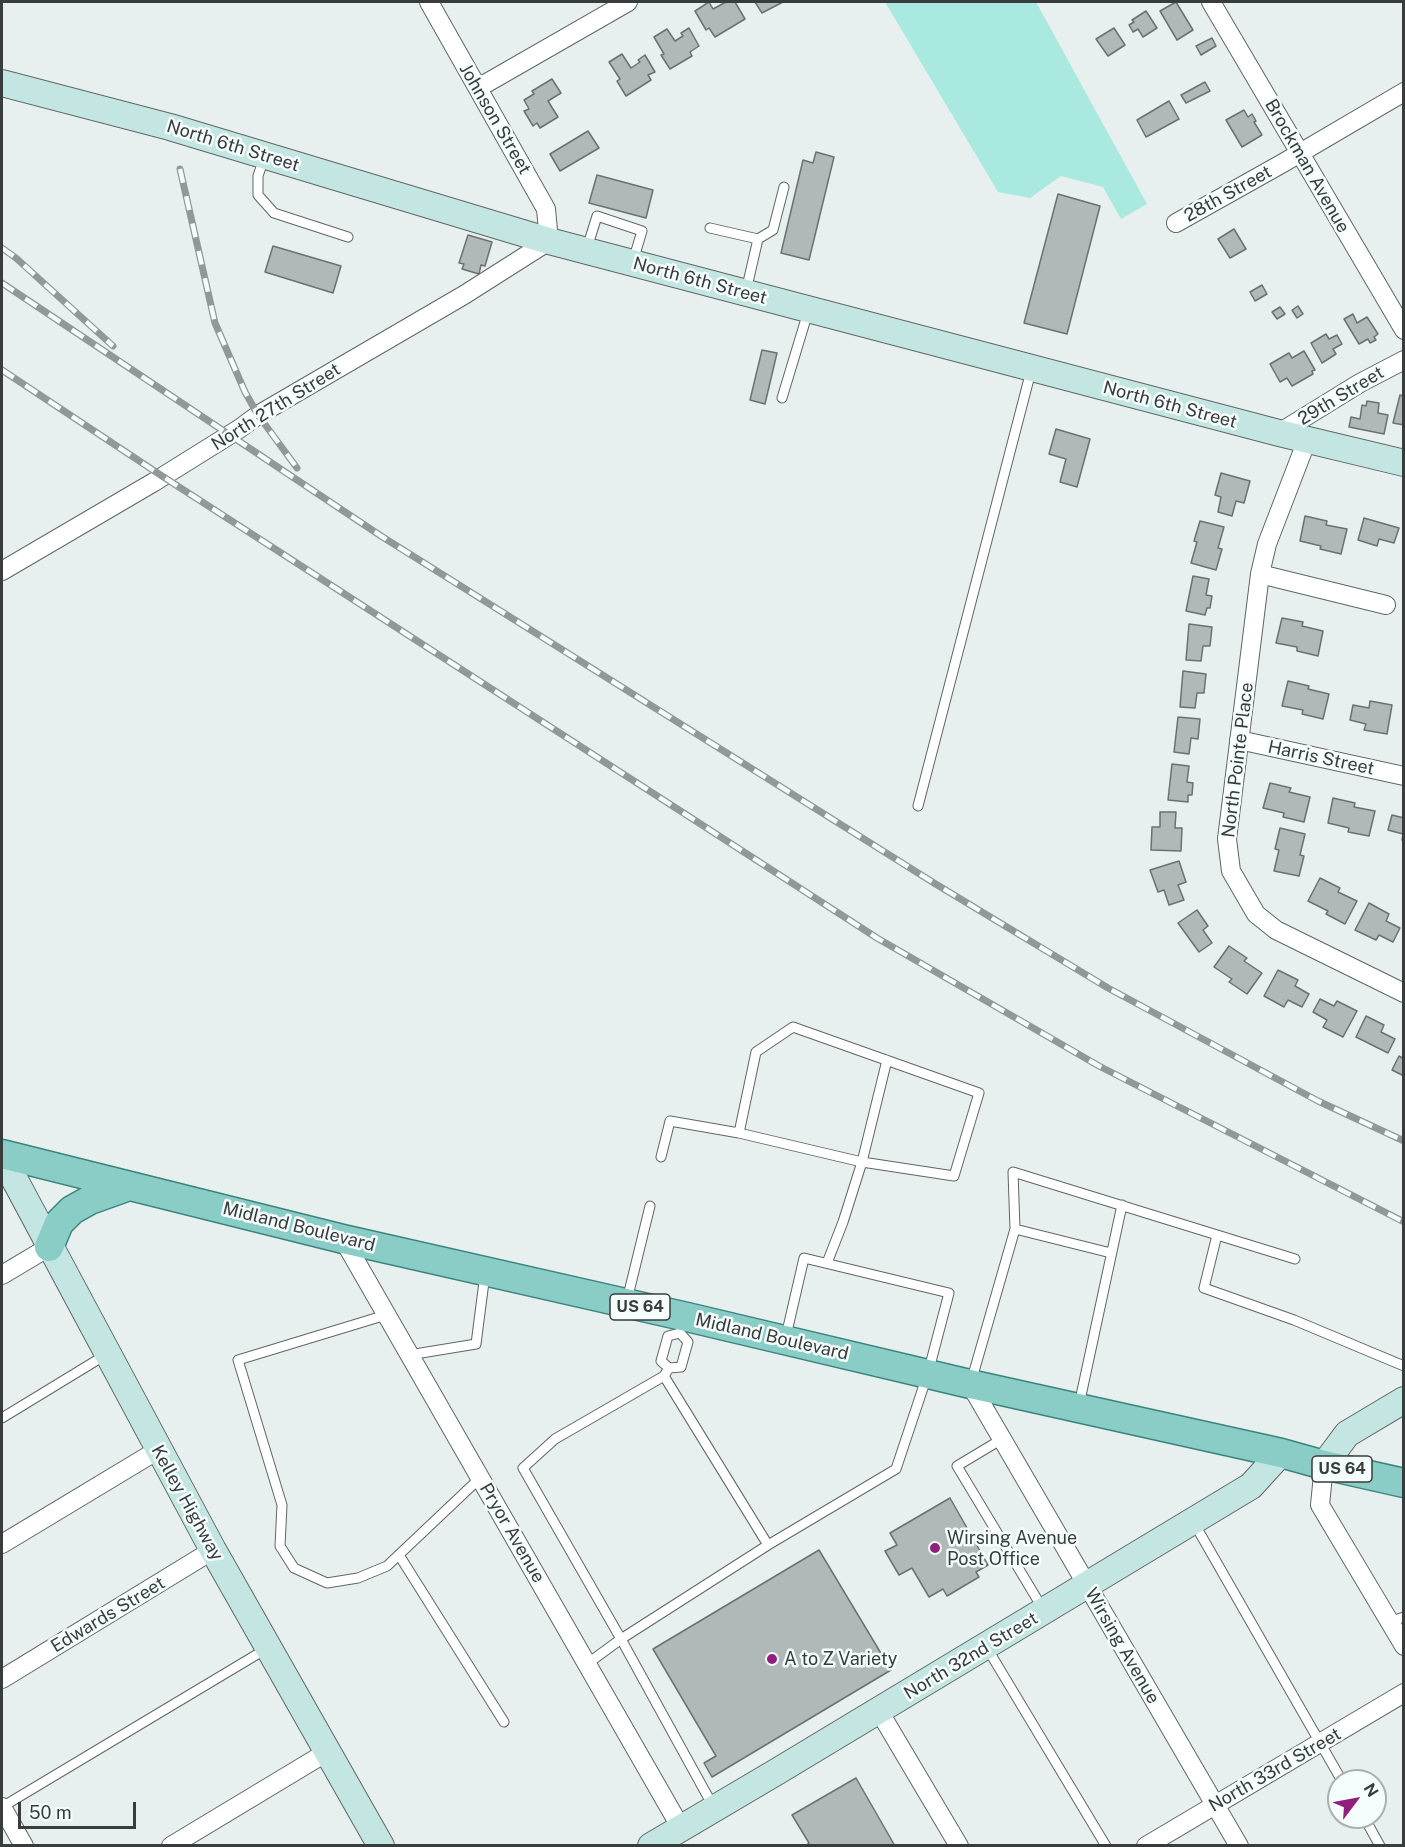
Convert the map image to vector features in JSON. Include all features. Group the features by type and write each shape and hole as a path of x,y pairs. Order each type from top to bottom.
{"main road":[{"name":"Midland Boulevard","path":"2,1155 343,1239 626,1304 683,1325 785,1340 1404,1483"},
{"path":"49,1247 59,1223 72,1210 90,1200 129,1186"}],"street":[{"name":"Johnson Street","path":"429,2 546,209 549,241"},
{"path":"478,88 628,2"},
{"name":"Brockman Avenue","path":"1211,2 1404,330"},
{"name":"North 6th Street","path":"2,83 170,127 549,241 1279,434 1404,463"},
{"name":"28th Street","path":"1176,223 1404,92"},
{"name":"North 27th Street","path":"2,571 144,488 258,415 464,295 549,241"},
{"name":"29th Street","path":"1279,434 1360,383 1404,360"},
{"name":"North Pointe Place","path":"1307,440 1267,544 1260,574 1227,839 1231,871 1256,914 1276,930 1404,993"},
{"path":"1260,574 1386,605"},
{"name":"Harris Street","path":"1239,740 1404,776"},
{"name":"Kelley Highway","path":"2,1155 158,1450 381,1845"},
{"name":"Pryor Avenue","path":"343,1239 681,1828"},
{"path":"2,1275 49,1247"},
{"name":"Wirsing Avenue","path":"970,1384 1239,1845"},
{"path":"1404,1400 1347,1434 1324,1465 1320,1505 1396,1619 1404,1646"},
{"path":"2,1544 158,1450"},
{"name":"North 32nd Street","path":"651,1845 879,1711 1251,1486 1281,1453"},
{"name":"Edwards Street","path":"2,1679 213,1550"},
{"name":"North 33rd Street","path":"1146,1845 1404,1694"},
{"path":"879,1711 959,1845"},
{"path":"171,1845 327,1752"},
{"path":"2,1807 24,1845"}],"lane":[{"path":"264,155 258,176 258,195 274,213 348,237"},
{"path":"710,228 758,239 773,230 784,187"},
{"path":"586,251 597,216 642,231 632,263"},
{"path":"745,293 758,239"},
{"path":"783,398 808,310"},
{"path":"918,807 1031,368"},
{"path":"661,1157 670,1121 739,1133 862,1162 954,1176 979,1093 793,1027 756,1052 739,1133"},
{"path":"827,1263 862,1162 887,1060"},
{"path":"970,1384 1015,1229 1013,1172 1295,1259"},
{"path":"1079,1408 1122,1205"},
{"path":"626,1304 650,1206"},
{"path":"1015,1229 1111,1253"},
{"path":"1217,1235 1204,1288 1294,1320 1404,1366"},
{"path":"587,1664 621,1639 768,1545 896,1469 928,1373 949,1293 804,1258 785,1340"},
{"path":"409,1355 476,1344 485,1272"},
{"path":"386,1315 238,1359 282,1505 280,1546 294,1568 327,1583 358,1578 387,1566 480,1478"},
{"path":"715,1809 523,1468 555,1438 667,1372 681,1367 688,1342 683,1325 668,1336 660,1362 667,1372 768,1545"},
{"path":"2,1418 107,1354"},
{"path":"1002,1439 957,1466 1044,1611"},
{"path":"1193,1521 1335,1769"},
{"path":"399,1555 504,1722"},
{"path":"986,1646 1106,1845"},
{"path":"2,1807 268,1648"},
{"path":"1371,1829 1380,1845"}],"shaded area":[{"path":"885,2 1036,2 1147,204 1121,219 1103,187 1061,176 1030,198 998,192"}],"building":[{"path":"709,2 713,9 726,2 735,2 745,19 715,37 709,28 706,30 695,11"},
{"path":"755,2 783,2 762,13"},
{"path":"1176,2 1193,30 1177,40 1160,11"},
{"path":"1146,11 1157,28 1143,37 1138,29 1133,32 1129,25 1134,22 1132,20"},
{"path":"689,28 699,46 690,52 692,56 670,69 654,37 667,29 675,41"},
{"path":"1114,28 1125,45 1108,56 1096,39"},
{"path":"1212,38 1216,46 1201,55 1196,46"},
{"path":"622,54 631,68 645,55 655,72 648,75 651,80 626,96 617,81 620,79 609,62"},
{"path":"552,79 561,93 548,101 558,117 540,128 537,123 533,126 524,111 529,109 524,100 534,94 532,91"},
{"path":"1205,82 1210,91 1186,103 1181,95"},
{"path":"1169,101 1179,119 1146,137 1137,120"},
{"path":"1244,110 1248,117 1252,114 1262,135 1242,147 1226,120"},
{"path":"588,131 599,148 560,171 550,154"},
{"path":"816,152 834,157 809,260 781,253 803,160 813,163"},
{"path":"597,175 653,190 646,218 589,203"},
{"path":"1058,194 1100,206 1067,334 1024,323"},
{"path":"1234,229 1246,249 1230,258 1218,239"},
{"path":"468,235 492,242 485,266 481,265 479,274 462,269 464,264 459,263"},
{"path":"273,246 341,266 333,293 265,272"},
{"path":"1262,285 1267,294 1255,301 1250,292"},
{"path":"1298,306 1303,314 1297,318 1292,310"},
{"path":"1280,307 1285,314 1277,319 1272,312"},
{"path":"1353,314 1357,323 1367,317 1378,334 1374,337 1376,340 1370,343 1368,339 1359,344 1344,319"},
{"path":"1326,334 1329,339 1337,335 1342,344 1333,349 1336,354 1322,363 1311,343"},
{"path":"762,350 777,353 765,404 750,400"},
{"path":"1304,351 1315,370 1312,371 1313,374 1292,386 1287,378 1280,382 1270,364 1289,353 1292,358"},
{"path":"1400,395 1404,396 1404,425 1393,423"},
{"path":"1367,401 1379,403 1378,413 1388,415 1384,434 1349,427 1351,417 1360,419 1362,405 1366,406"},
{"path":"1056,429 1090,439 1077,487 1060,482 1066,459 1049,454"},
{"path":"1221,473 1250,481 1244,503 1236,501 1232,516 1218,512 1221,497 1215,495"},
{"path":"1305,516 1327,521 1326,525 1347,529 1341,554 1300,541"},
{"path":"1364,518 1399,528 1394,543 1379,539 1377,546 1358,540"},
{"path":"1200,521 1224,527 1218,548 1222,549 1216,570 1191,563"},
{"path":"1193,576 1209,579 1206,595 1212,596 1210,608 1207,608 1205,615 1186,611"},
{"path":"1282,618 1303,622 1302,626 1323,631 1318,656 1297,651 1297,647 1276,643"},
{"path":"1189,624 1212,627 1210,646 1203,646 1201,661 1186,660"},
{"path":"1183,671 1206,674 1204,693 1197,693 1195,708 1180,707"},
{"path":"1288,681 1329,694 1323,719 1302,714 1303,710 1282,706"},
{"path":"1370,701 1392,705 1387,734 1364,730 1366,724 1350,720 1353,705 1369,708"},
{"path":"1178,717 1200,719 1198,739 1191,738 1189,754 1174,752"},
{"path":"1172,764 1189,766 1187,782 1193,783 1192,795 1188,795 1188,802 1168,800"},
{"path":"1270,783 1291,788 1289,792 1310,797 1304,822 1283,817 1284,813 1263,808"},
{"path":"1333,798 1355,803 1354,807 1375,811 1369,836 1348,832 1349,828 1328,823"},
{"path":"1160,812 1176,812 1175,828 1182,828 1181,851 1151,850 1152,827 1160,827"},
{"path":"1392,815 1404,818 1404,841 1402,840 1403,834 1388,830"},
{"path":"1280,828 1305,834 1300,855 1304,856 1299,876 1274,871 1279,850 1275,849"},
{"path":"1179,861 1186,882 1178,885 1184,900 1169,905 1164,890 1158,892 1150,870"},
{"path":"1320,878 1340,888 1338,892 1357,901 1345,924 1326,914 1328,911 1308,901"},
{"path":"1369,903 1389,914 1386,921 1400,928 1393,942 1379,935 1376,940 1355,930"},
{"path":"1197,910 1208,926 1203,930 1212,943 1199,952 1178,923"},
{"path":"1229,946 1247,958 1244,961 1262,973 1247,994 1229,982 1232,979 1214,967"},
{"path":"1278,970 1298,980 1295,986 1309,994 1302,1007 1288,1000 1284,1007 1264,996"},
{"path":"1320,999 1334,1006 1337,1001 1357,1011 1343,1037 1323,1027 1327,1020 1313,1012"},
{"path":"1366,1016 1384,1025 1381,1032 1395,1039 1388,1053 1356,1037"},
{"path":"1399,1056 1404,1059 1404,1076 1392,1070"},
{"name":"Wirsing Avenue Post Office","path":"950,1498 988,1565 976,1572 979,1577 947,1596 943,1589 929,1597 912,1568 899,1575 885,1551 897,1545 890,1533"},
{"name":"A to Z Variety","path":"819,1550 891,1670 712,1777 704,1763 716,1756 653,1649"},
{"path":"856,1778 895,1846 805,1846 809,1843 792,1815"}],"railway":[{"path":"180,169 215,323 245,392 258,415 297,468"},
{"path":"2,248 113,346"},
{"path":"2,283 381,536 934,883 1108,988 1318,1101 1404,1141"},
{"path":"2,370 877,938 1099,1066 1404,1222"}],"place":[{"name":"Wirsing Avenue Post Office","path":"935,1548"},
{"name":"A to Z Variety","path":"772,1659"}]}
